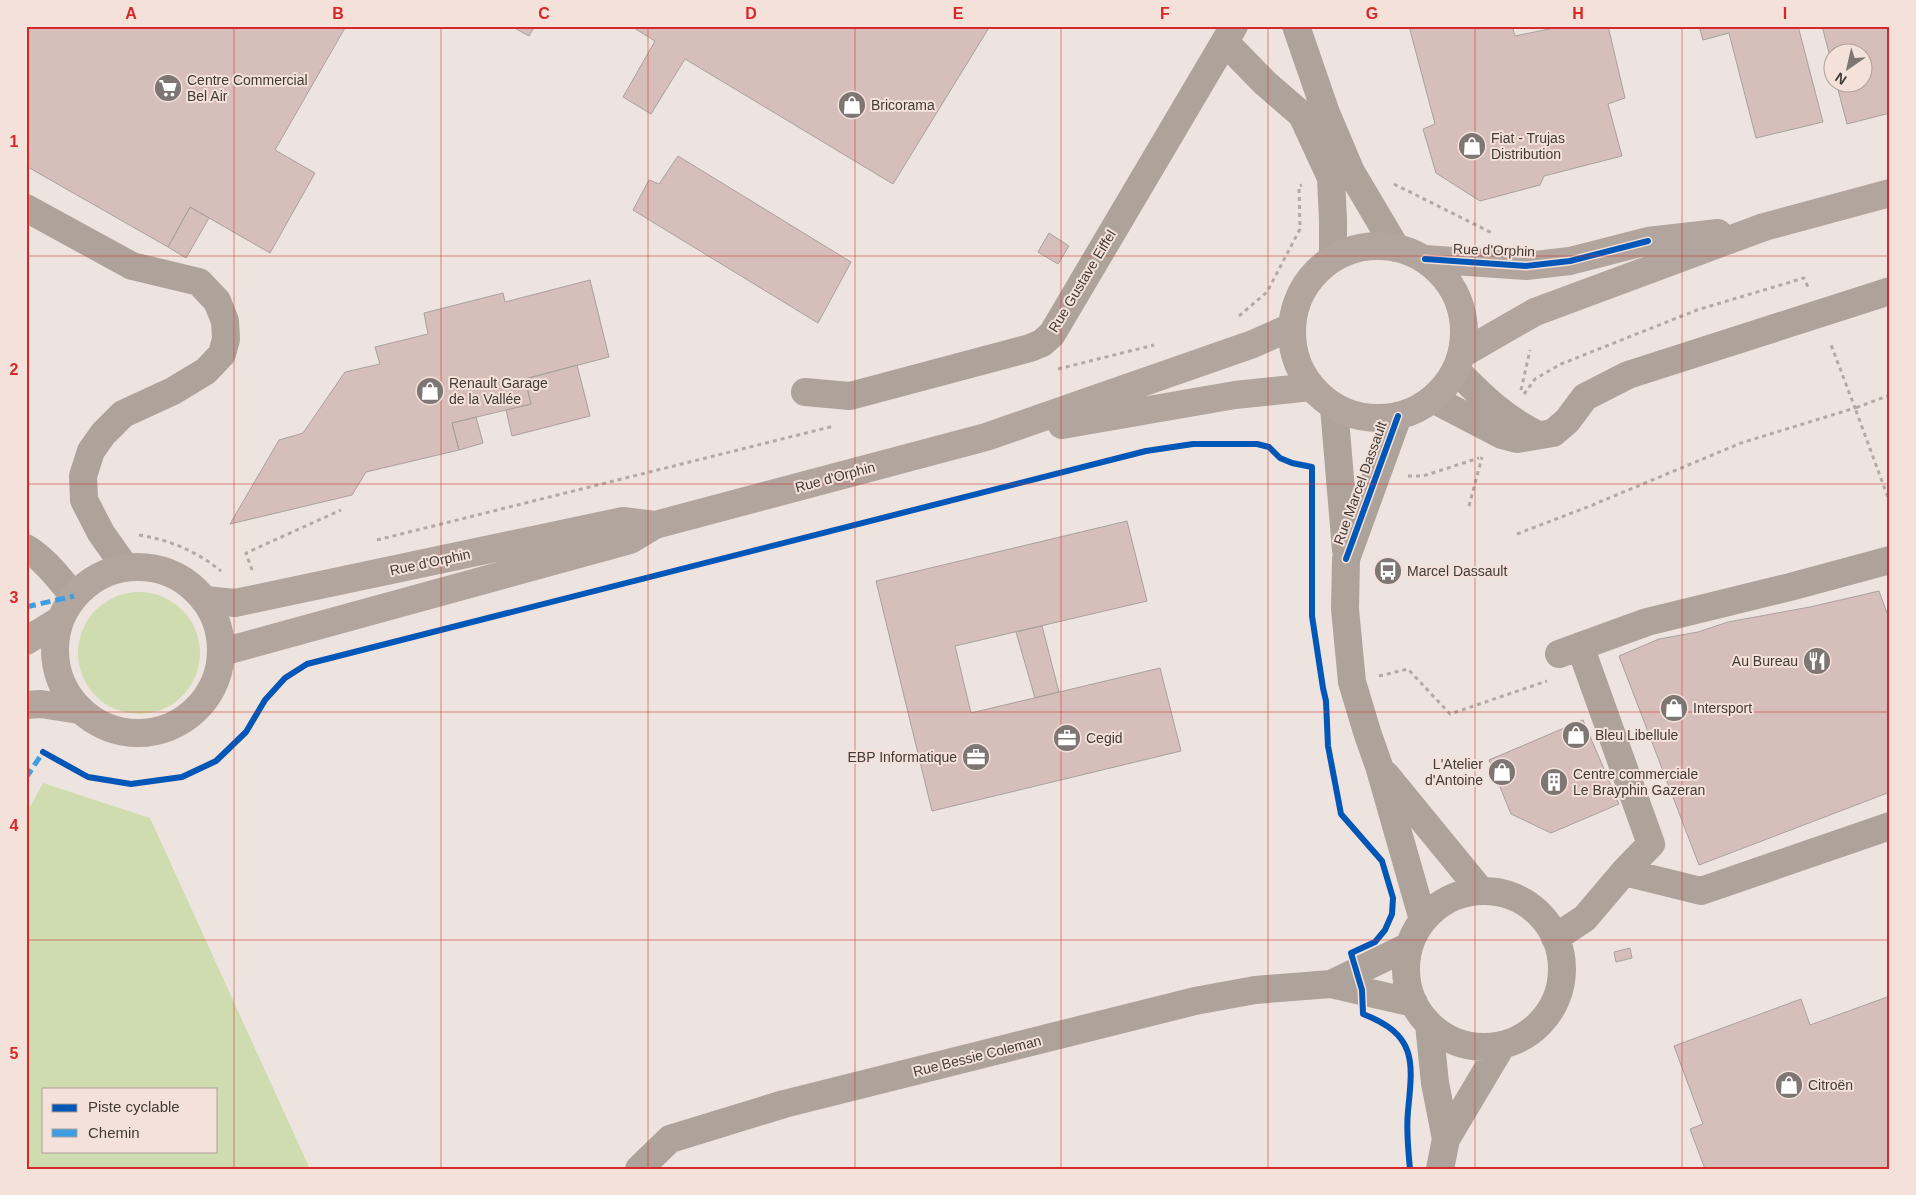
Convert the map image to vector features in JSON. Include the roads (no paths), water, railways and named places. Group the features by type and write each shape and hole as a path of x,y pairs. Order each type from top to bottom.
{"main road":[{"name":"Rue d'Orphin","path":"1459,362 1535,312 1764,227 1890,192"},
{"name":"Rue d'Orphin","path":"1425,259 1526,266 1570,260 1648,241 1764,227"},
{"path":"1379,245 1396,248 1403,249 1425,259 1445,277 1459,300 1465,327 1459,362 1451,379 1433,399 1398,416 1367,418 1334,407 1310,387 1295,359 1291,327 1300,293 1323,264 1332,256 1379,245"},
{"name":"Rue d'Orphin","path":"222,652 630,540 654,525 986,438 1243,347 1291,327"},
{"name":"Rue d'Orphin","path":"986,438 1235,395 1310,387"},
{"name":"Rue d'Orphin","path":"205,600 235,603 622,521 654,525"},
{"path":"125,567 147,567 169,573 189,584 205,600 218,624 222,652 218,676 207,698 191,716 170,728 146,734 122,732 99,724 79,710 65,691 56,668 54,644 60,620 74,596 90,582 106,573 125,567"},
{"path":"26,640 60,620"},
{"path":"26,705 41,704 79,710"}],"street":[{"path":"1276,26 1299,38 1326,114 1351,172 1396,248"},
{"name":"Rue Gustave Eiffel","path":"804,392 850,396 1030,348 1042,343 1052,334 1230,34 1265,83 1302,115 1331,178 1332,256"},
{"path":"1207,72 1265,83"},
{"path":"26,208 132,266 199,282 217,301 225,321 226,339 222,354 206,371 123,414 103,434 91,451 83,476 84,500 101,533 125,567"},
{"path":"1459,362 1492,406 1502,425 1517,439 1540,436 1553,433 1567,421 1585,397 1628,376 1890,291"},
{"path":"1433,399 1502,425"},
{"name":"Rue Marcel Dassault","path":"1334,407 1346,559 1345,609 1352,682 1379,766 1423,920"},
{"name":"Rue Marcel Dassault","path":"1346,559 1398,416"},
{"path":"26,548 56,575 74,596"},
{"path":"1555,938 1585,918 1624,872 1652,844 1576,656 1647,622 1890,560"},
{"path":"1379,766 1481,891"},
{"path":"1624,872 1701,891 1890,826"},
{"path":"1481,891 1504,894 1525,902 1543,918 1555,938 1560,952 1562,967 1560,985 1554,1003 1544,1019 1525,1035 1502,1045 1476,1047 1451,1040 1422,1014 1410,994 1405,972 1409,946 1423,920 1440,904 1459,895 1481,891"},
{"path":"1331,984 1409,946"},
{"path":"1331,984 1422,1014"},
{"name":"Rue Bessie Coleman","path":"639,1169 670,1139 784,1104 1196,1001 1255,990 1331,984"},
{"path":"1422,1014 1446,1139"},
{"path":"1440,1169 1446,1139 1502,1045"}],"place":[{"name":"Centre Commercial Bel Air","path":"168,88"},
{"name":"Bricorama","path":"852,105"},
{"name":"Fiat - Trujas Distribution","path":"1472,146"},
{"name":"Renault Garage de la Vallée","path":"430,391"},
{"name":"Marcel Dassault","path":"1388,571"},
{"name":"Au Bureau","path":"1817,661"},
{"name":"Intersport","path":"1674,708"},
{"name":"Bleu Libellule","path":"1576,735"},
{"name":"Cegid","path":"1067,738"},
{"name":"EBP Informatique","path":"976,757"},
{"name":"L'Atelier d'Antoine","path":"1502,772"},
{"name":"Centre commerciale Le Brayphin Gazeran","path":"1554,782"},
{"name":"Citroën","path":"1789,1085"}]}
